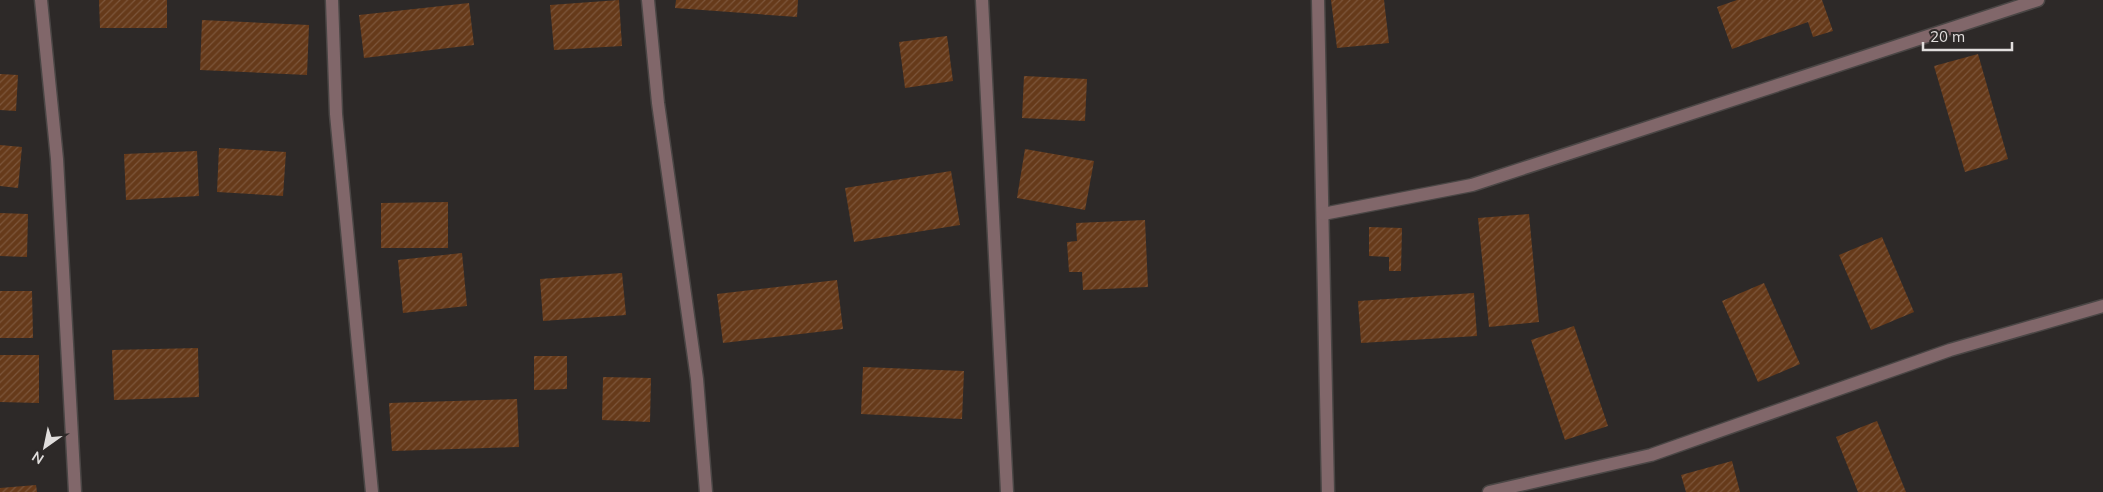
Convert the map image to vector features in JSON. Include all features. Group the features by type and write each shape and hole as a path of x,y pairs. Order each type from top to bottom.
{"street":[{"path":"41,0 57,159 75,492"},
{"path":"332,0 336,114 372,492"},
{"path":"648,0 658,103 697,379 706,492"},
{"path":"982,0 1006,492"},
{"path":"1318,0 1328,492"},
{"path":"1323,214 1472,185 2038,0"},
{"path":"1489,492 1651,455 1950,350 2103,306"}],"building":[{"path":"99,0 167,0 167,28 100,28"},
{"path":"619,0 622,46 554,50 550,5"},
{"path":"676,0 798,0 797,17 675,8"},
{"path":"1331,0 1384,0 1389,43 1337,48"},
{"path":"1737,0 1822,0 1833,31 1813,37 1808,22 1732,49 1717,7"},
{"path":"469,3 474,45 364,58 359,15"},
{"path":"202,20 309,25 307,75 200,70"},
{"path":"947,36 953,81 905,88 899,42"},
{"path":"1978,54 2008,159 1965,172 1934,66"},
{"path":"0,74 18,75 16,111 0,110"},
{"path":"1024,76 1087,79 1085,121 1022,118"},
{"path":"0,145 22,147 18,188 0,186"},
{"path":"219,148 286,152 283,196 217,192"},
{"path":"1025,149 1094,161 1085,210 1017,198"},
{"path":"197,151 199,196 126,200 124,154"},
{"path":"951,171 960,225 854,242 845,188"},
{"path":"448,202 448,248 381,248 381,203"},
{"path":"0,213 28,214 27,257 0,256"},
{"path":"1529,214 1539,322 1489,327 1478,218"},
{"path":"1145,220 1148,287 1083,290 1082,272 1069,272 1067,242 1077,241 1076,223"},
{"path":"1369,227 1402,228 1401,271 1389,271 1389,257 1369,256"},
{"path":"1882,237 1914,312 1871,330 1839,255"},
{"path":"462,253 467,306 403,313 398,260"},
{"path":"622,273 626,315 543,321 540,279"},
{"path":"837,280 843,329 723,343 717,294"},
{"path":"1764,283 1800,364 1758,382 1722,301"},
{"path":"0,291 32,291 33,338 0,338"},
{"path":"1474,293 1477,336 1361,343 1358,301"},
{"path":"1574,326 1608,426 1565,440 1531,340"},
{"path":"198,348 199,397 114,400 112,350"},
{"path":"0,355 39,355 39,403 0,402"},
{"path":"534,356 567,356 567,389 534,390"},
{"path":"863,367 964,371 962,419 861,414"},
{"path":"603,377 651,378 650,422 602,420"},
{"path":"517,399 519,447 392,451 389,403"},
{"path":"1877,421 1906,492 1858,492 1836,437"},
{"path":"1732,461 1740,492 1686,492 1681,475"},
{"path":"36,485 37,492 0,492 0,488"}]}
